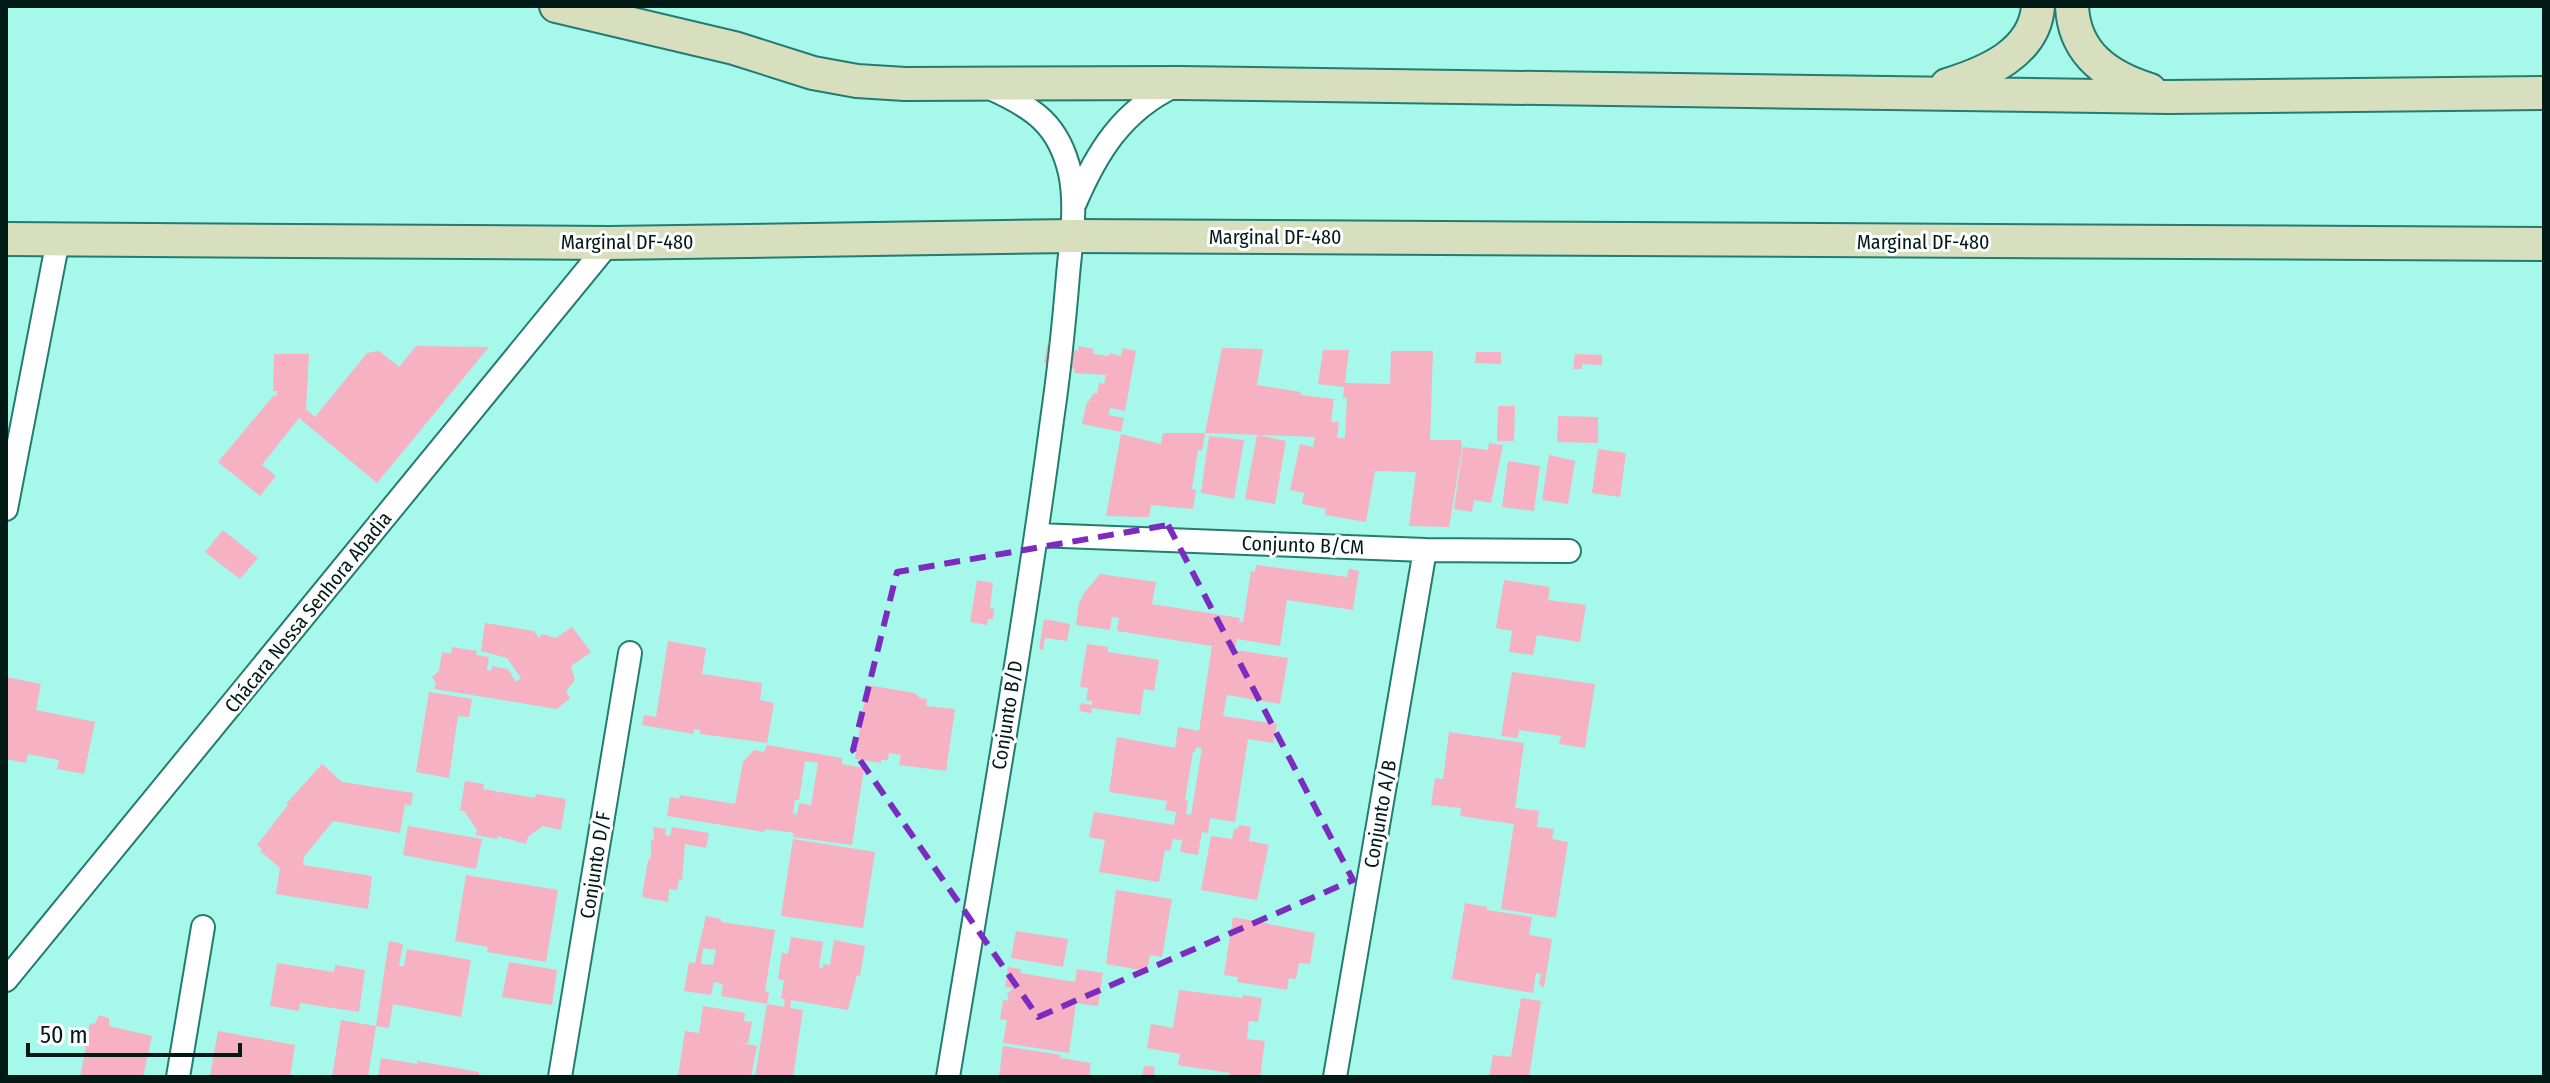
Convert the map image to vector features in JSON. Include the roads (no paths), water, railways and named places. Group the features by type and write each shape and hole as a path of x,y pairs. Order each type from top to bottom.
{"street":[{"path":"556,6 734,48 813,73 857,81 2169,97 2544,93"},
{"path":"1922,93 1986,71 2004,61 2030,32 2038,11"},
{"path":"2072,11 2078,37 2095,63 2127,83 2169,97"},
{"path":"1075,204 1095,160 1113,132 1139,106 1181,83"},
{"path":"982,84 1018,100 1035,111 1051,128 1067,163 1075,204"},
{"name":"Conjunto B/D","path":"948,1077 1037,535 1061,351 1075,204"},
{"name":"Marginal DF-480","path":"6,239 609,243 1072,236 2544,244"},
{"path":"6,509 58,240"},
{"name":"Chácara Nossa Senhora Abadia","path":"6,980 609,243"},
{"name":"Conjunto B/CM","path":"1037,535 1425,550 1569,551"},
{"name":"Conjunto A/B","path":"1335,1077 1425,550"},
{"name":"Conjunto D/F","path":"560,1077 630,653"},
{"path":"178,1077 203,927"}]}
